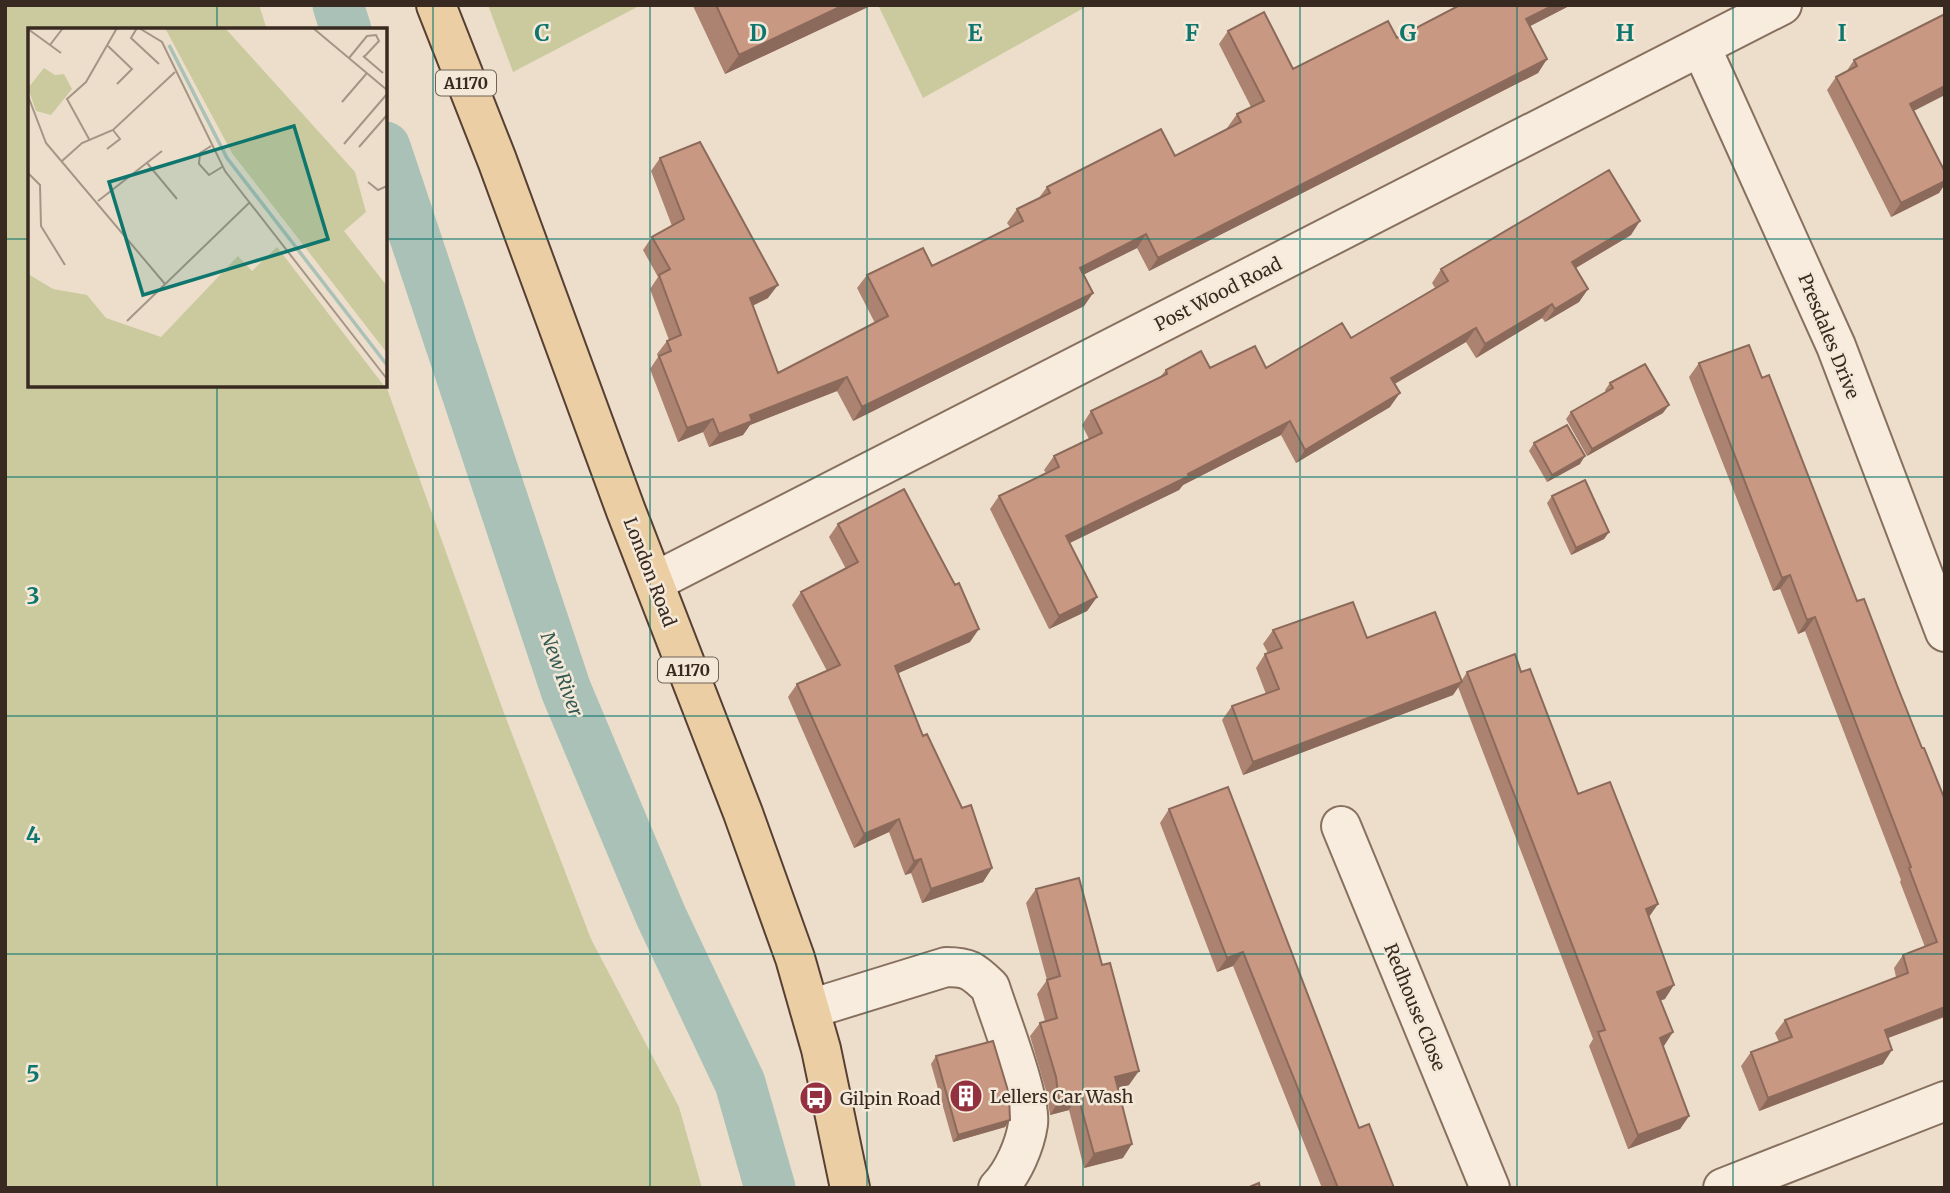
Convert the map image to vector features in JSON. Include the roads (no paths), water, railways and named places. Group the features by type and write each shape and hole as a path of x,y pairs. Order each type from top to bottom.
{"main road":[{"name":"London Road","path":"436,5 743,813 794,958 821,1049 850,1188"}],"street":[{"name":"Post Wood Road","path":"654,582 1782,5"},
{"name":"Presdales Drive","path":"1701,47 1836,346 1945,632"},
{"name":"Redhouse Close","path":"1341,825 1490,1188"},
{"path":"810,1009 946,967 965,967 990,987 1025,1098 1029,1122 1020,1152 998,1188"},
{"path":"1723,1188 1945,1101"}],"waterway":[{"name":"New River","path":"338,5 345,28"},
{"name":"New River","path":"387,153 566,690 661,916 740,1083 770,1188"}],"place":[{"name":"Lellers Car Wash","path":"966,1096"},
{"name":"Gilpin Road","path":"816,1098"}]}
